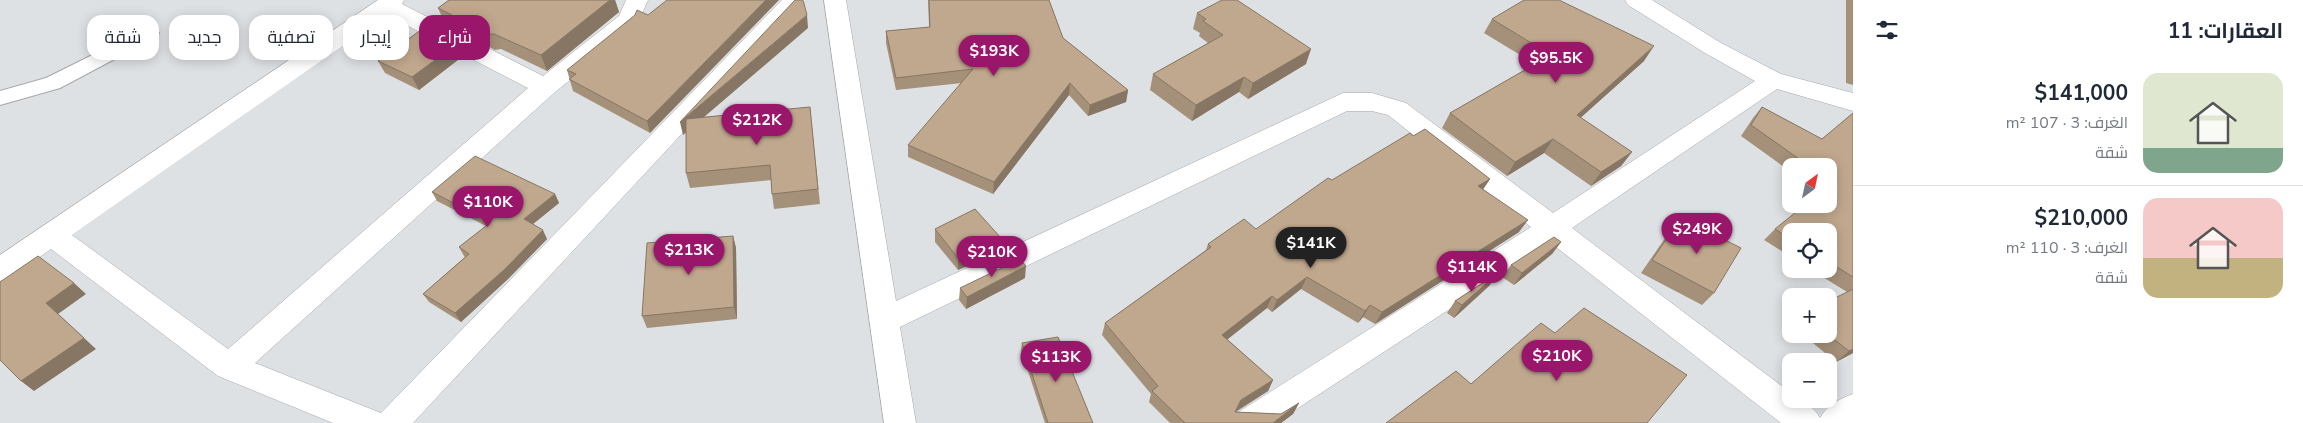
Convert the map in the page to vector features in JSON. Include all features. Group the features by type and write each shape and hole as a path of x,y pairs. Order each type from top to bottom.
{"street":[{"path":"228,366 545,87 628,20 637,0"},
{"path":"392,423 795,0"},
{"path":"835,0 900,423"},
{"path":"1636,0 1713,48 1774,80 1853,102"},
{"path":"0,270 389,2 545,87"},
{"path":"1248,423 1552,228 1774,80"},
{"path":"885,320 1343,102 1372,102 1397,109 1806,423"},
{"path":"51,234 228,366 370,423"},
{"path":"1834,423 1853,408"}],"lane":[{"path":"0,98 53,83 97,60"}],"building":[{"path":"449,0 610,0 541,55 494,34 490,34 490,15 452,15 438,8"},
{"path":"667,0 766,0 647,121 569,79 576,74 567,70 635,15 637,10 648,15"},
{"path":"795,0 803,0 807,15 680,122"},
{"path":"929,0 1049,0 1063,38 1128,90 1090,105 1070,83 994,182 908,145 973,69 896,78 886,31 930,27"},
{"path":"1222,0 1237,0 1311,49 1253,83 1244,77 1196,105 1153,74 1223,35 1203,21 1206,19 1197,13"},
{"path":"1524,0 1559,0 1654,46 1577,115 1632,152 1601,172 1553,139 1515,162 1450,113 1551,55 1492,19"},
{"path":"419,31 419,60 435,60 412,77 378,61 409,60 409,39"},
{"path":"810,107 818,189 772,194 770,165 686,173 686,119"},
{"path":"1762,107 1822,139 1853,113 1853,277 1837,267 1837,223 1782,223 1795,213 1838,212 1838,158 1798,158 1751,125"},
{"path":"1425,129 1490,179 1478,186 1528,220 1382,312 1370,305 1365,311 1307,277 1277,300 1272,296 1222,335 1273,380 1241,400 1235,412 1281,414 1299,403 1273,423 1185,423 1152,391 1158,386 1105,323 1211,247 1208,244 1244,219 1256,229 1328,178 1332,180 1410,133 1413,136"},
{"path":"475,156 555,194 524,219 543,230 504,270 455,313 423,294 469,254 459,247 491,222 432,192"},
{"path":"975,209 1001,238 958,258 935,229"},
{"path":"1681,218 1741,248 1714,293 1652,260"},
{"path":"1782,223 1782,233 1775,229"},
{"path":"733,236 734,307 642,316 647,243"},
{"path":"1554,237 1561,242 1522,273 1511,265"},
{"path":"38,256 74,283 46,303 84,338 21,381 0,360 0,282"},
{"path":"1020,259 1026,266 967,297 960,288"},
{"path":"1498,273 1462,305 1455,301"},
{"path":"1853,289 1853,349 1849,351 1837,342 1837,297"},
{"path":"1584,308 1687,375 1647,423 1386,423 1456,371 1471,384 1541,323 1555,333"},
{"path":"1058,337 1093,423 1048,423 1022,343"}]}
